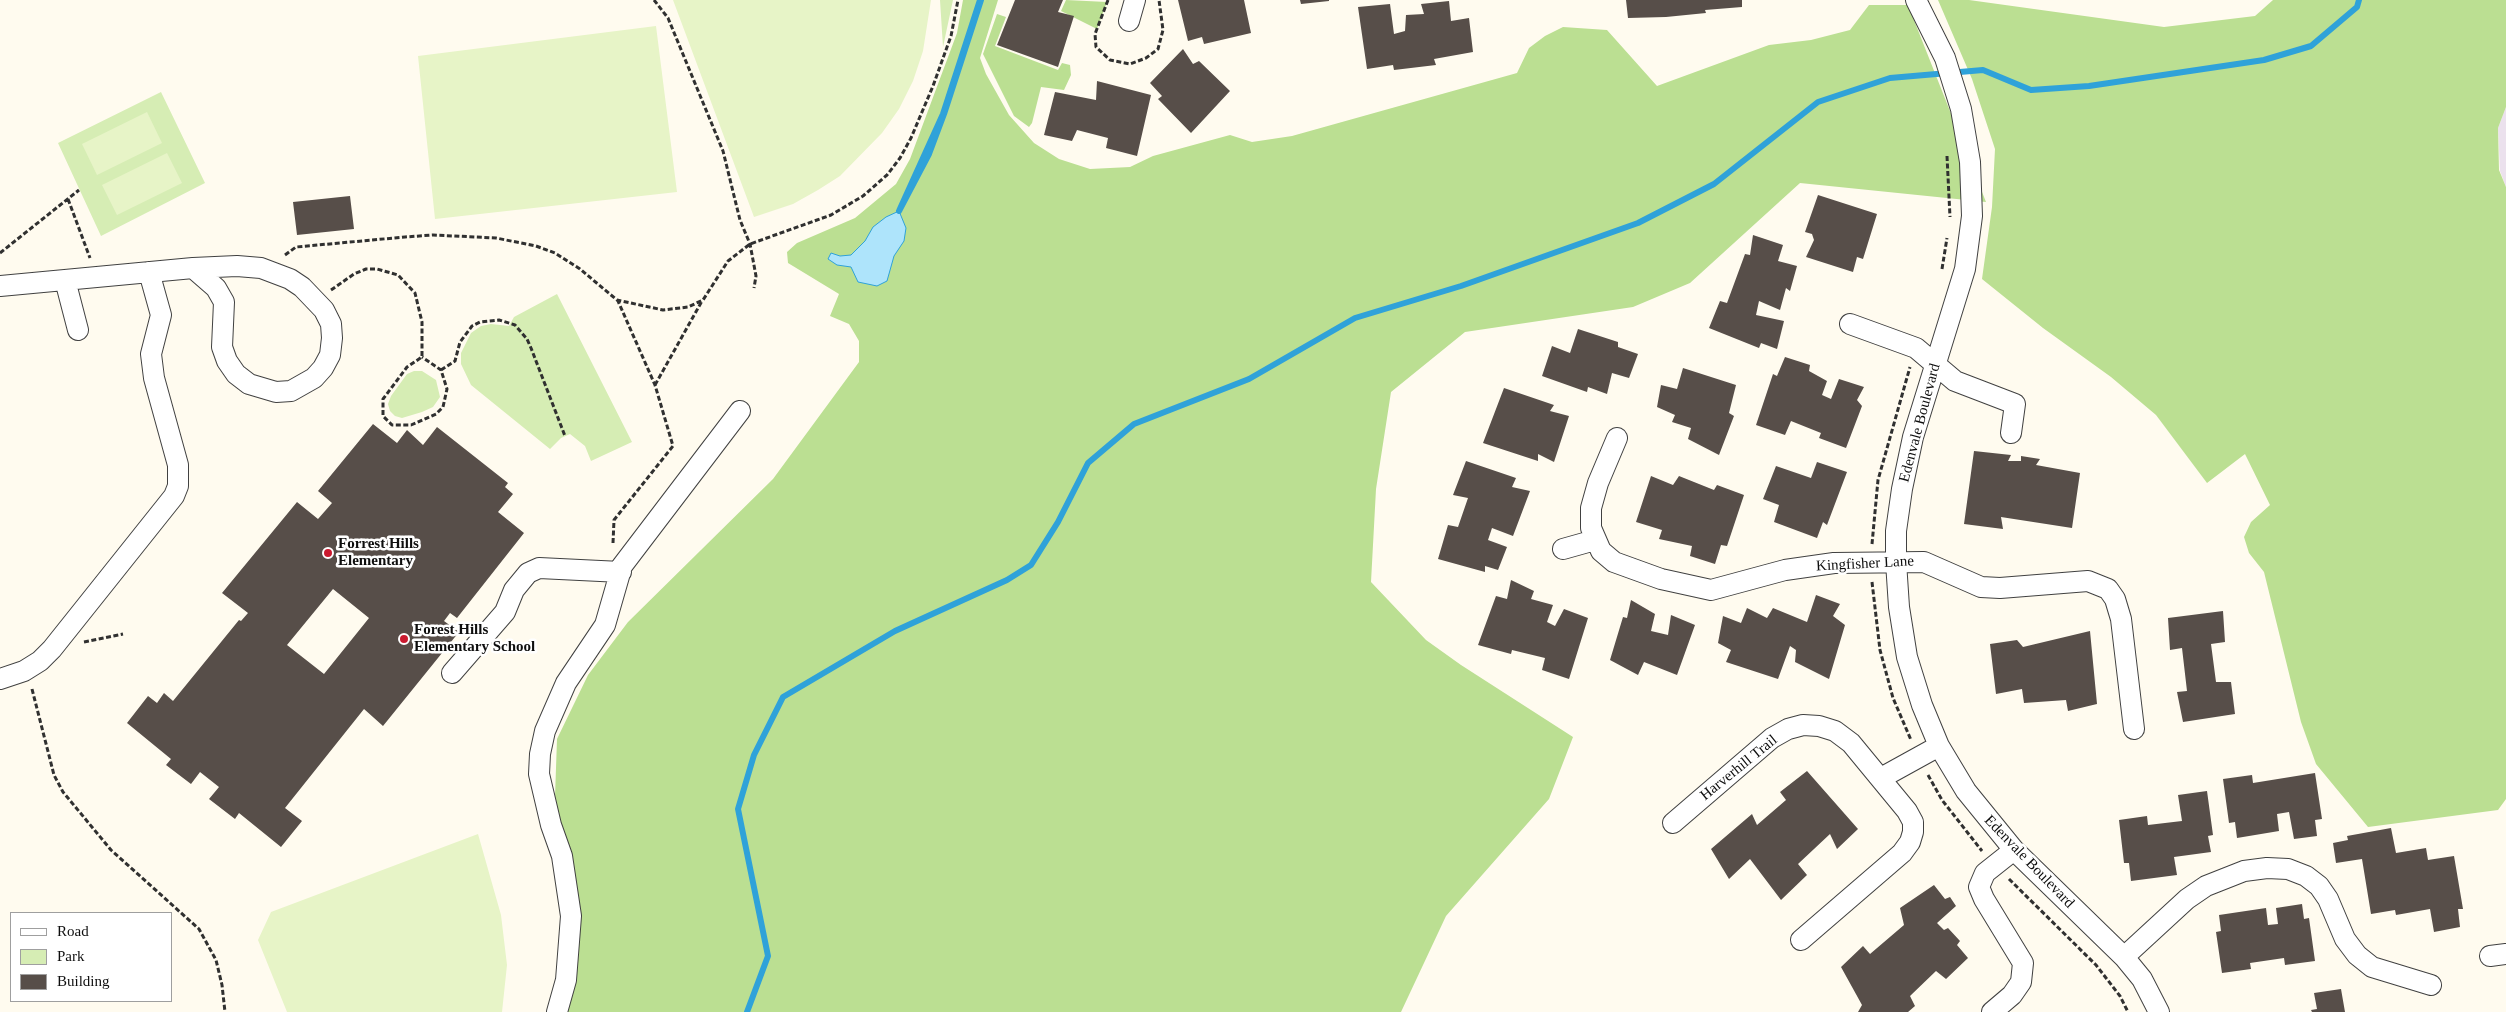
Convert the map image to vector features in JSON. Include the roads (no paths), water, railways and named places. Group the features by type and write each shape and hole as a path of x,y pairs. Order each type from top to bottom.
{"street":[{"path":"1129,21 1135,0"},
{"name":"Edenvale Boulevard","path":"1916,0 1947,66 1961,109 1970,162 1972,216 1965,269 1913,437 1902,489 1896,531 1896,562 1899,607 1908,657 1922,706 1939,746 1966,791 2014,850 2124,957 2142,979 2159,1012"},
{"path":"0,286 193,268 237,266 261,268 290,279 312,295 324,310 331,324 332,338 330,354 323,368 314,378 291,391 276,392 249,384 236,374 227,361 222,347 224,302 216,288 193,268"},
{"path":"0,679 24,671 40,661 52,649 174,496 178,486 178,464 154,378 151,354 161,315 150,272"},
{"path":"65,280 78,330"},
{"path":"1850,324 1916,348 1955,381 2015,404 2011,433"},
{"path":"558,1012 566,980 571,916 562,856 539,774 540,754 545,731 562,690 605,625 621,569 740,412"},
{"path":"1563,549 1595,540 1591,528 1591,508 1598,483 1617,438"},
{"name":"Kingfisher Lane","path":"1595,540 1602,551 1614,562 1661,579 1711,590 1785,570 1834,563 1924,562 1981,587 2000,588 2088,581 2108,589 2115,599 2121,619 2134,729"},
{"path":"452,673 505,612 514,590 528,573 539,568 621,569"},
{"name":"Harverhill Trail","path":"1673,823 1772,738 1788,729 1803,725 1819,726 1835,731 1851,743 1881,778 1912,822 1910,842 1902,853 1801,940"},
{"path":"1881,778 1939,746"},
{"path":"1992,1012 2012,995 2021,982 2023,963 1984,899 1980,887 1985,873 2014,850"},
{"path":"2124,957 2187,899 2206,886 2244,871 2267,868 2288,869 2306,876 2328,898 2345,938 2357,955 2372,967 2431,985"}],"water":[{"path":"899,211 906,228 904,241 894,256 887,281 877,286 858,282 851,267 837,265 828,259 831,253 840,256 851,255 865,241 873,227 886,217"}],"waterway":[{"path":"980,0 943,114 899,211 929,154 944,114 981,0"},
{"path":"747,1012 768,956 738,809 754,755 783,697 895,631 1007,580 1031,565 1058,522 1088,463 1134,424 1249,379 1355,318 1461,286 1638,223 1714,184 1818,102 1890,78 1983,70 2031,90 2089,86 2264,60 2311,46 2357,7 2359,0"}],"place":[{"name":"Forrest Hills Elementary","path":"328,553"},
{"name":"Forest Hills Elementary School","path":"404,639"}]}
